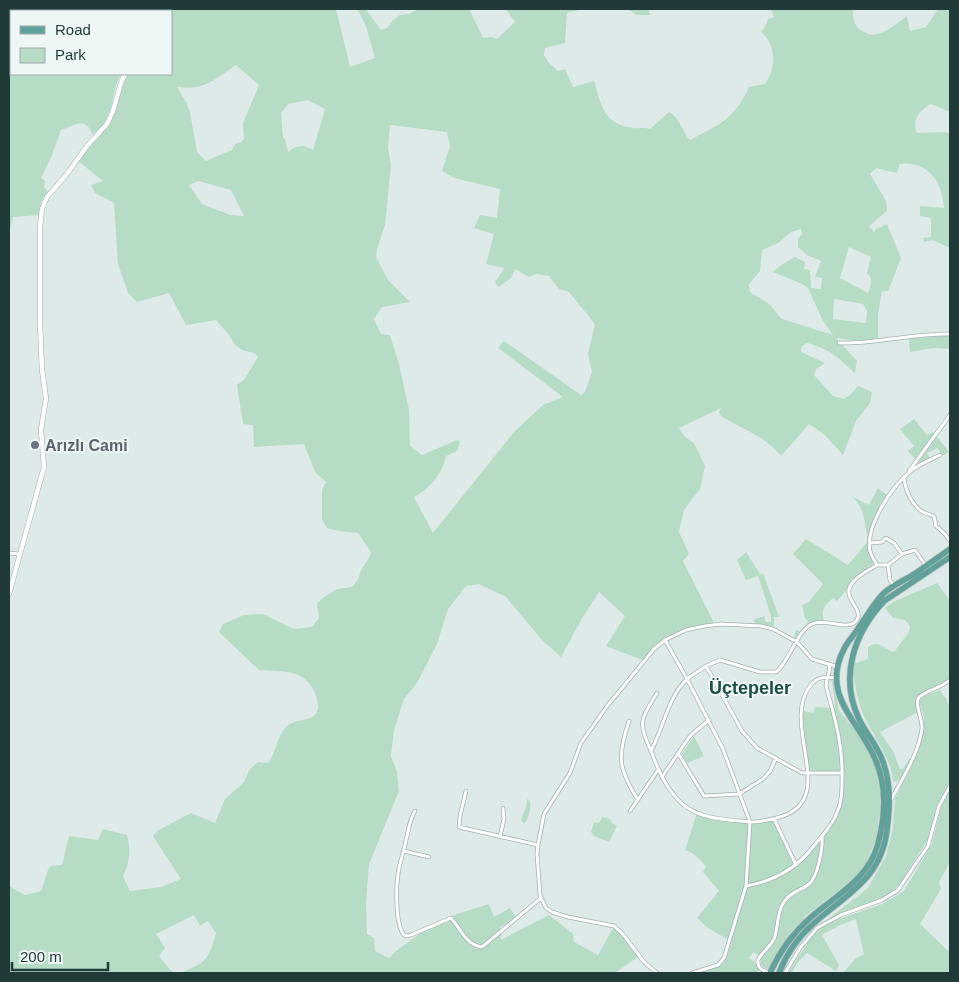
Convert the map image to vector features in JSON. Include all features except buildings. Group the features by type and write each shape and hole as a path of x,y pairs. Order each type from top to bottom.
{"main road":[{"path":"770,973 782,951 800,928 846,890 863,873 878,843 883,800 881,775 870,747 844,710 839,694 838,668 845,647 858,624 879,599 894,586 950,549"},
{"path":"779,973 787,956 808,928 855,891 875,867 879,860 886,835 889,785 886,769 879,751 864,729 851,694 851,658 856,643 877,608 886,598 950,557"},
{"path":"838,668 850,670"},
{"path":"837,678 842,680 850,678"}],"street":[{"path":"9,594 44,467 42,430 46,398 42,370 40,330 42,209 47,197 107,124 113,111 120,83 124,75"},
{"path":"839,343 919,335 950,334"},
{"path":"877,565 870,552 870,543 873,528 887,497 903,479 950,415"},
{"path":"903,479 916,467 940,455"},
{"path":"903,479 914,504 920,511 934,516 936,526 950,541"},
{"path":"870,543 882,542 886,538 894,543 902,554"},
{"path":"651,751 658,738 664,718 680,688 687,679 706,666 720,660 760,672 776,672 805,629 816,623 858,624 859,614 850,599 850,586 863,574 877,565 888,565 902,554 915,550 926,566"},
{"path":"9,553 19,554"},
{"path":"888,565 890,580 894,586"},
{"path":"657,973 644,962 622,933 614,926 552,912 546,908 541,898 538,875 538,844 544,814 570,773 581,743 608,705 654,649 665,640 686,630 721,624 761,626 773,629 797,642 809,658 838,668"},
{"path":"665,640 729,761 750,822 746,886 722,962 692,973"},
{"path":"746,886 780,876 796,865 822,836 839,808 842,773 839,730 826,686 830,669 829,665"},
{"path":"706,666 748,738 757,748 796,771 842,773"},
{"path":"657,693 642,723 643,733 658,769 674,796 697,813 750,822 765,822 789,814 800,805 807,794 808,773 800,716 807,690 815,680 827,676 837,678"},
{"path":"889,803 912,762 920,738 922,723 917,703 918,699 924,694 942,687 950,680"},
{"path":"662,777 690,736 709,720"},
{"path":"629,721 622,746 621,766 624,777 638,800"},
{"path":"678,753 704,796 739,794 766,776 776,758"},
{"path":"630,811 658,769"},
{"path":"889,785 900,782"},
{"path":"785,973 800,948 817,928 841,916 882,900 898,890 928,846 939,806 950,786"},
{"path":"466,791 459,827 538,844"},
{"path":"500,837 504,820 503,808"},
{"path":"415,811 409,823 397,876 398,911 401,931 405,936 451,918 471,943 482,947 541,898"},
{"path":"774,819 796,865"},
{"path":"770,973 760,971 758,960 774,938 778,912 785,900 789,895 808,884 814,878 822,848 822,836"},
{"path":"404,851 429,857"}],"green space":[{"path":"9,9 148,9 10,10 10,75 120,75 109,114 93,135 90,129 83,124 61,130 41,178 45,181 44,187 48,192 41,202 39,215 13,217 9,234"},
{"path":"154,9 336,9 350,67 375,58 366,26 357,9 366,9 381,30 387,28 400,15 409,14 418,9 469,9 483,38 492,37 497,39 515,22 506,9 583,9 567,13 565,43 545,48 544,55 549,63 558,71 565,69 573,87 594,81 605,113 616,123 634,128 650,129 669,112 675,117 690,140 725,120 738,107 749,87 765,84 769,78 773,64 772,50 770,43 761,32 768,19 774,17 771,9 853,9 854,20 858,28 864,32 875,34 887,30 907,16 910,31 926,27 938,9 950,9 950,112 931,104 920,112 915,128 917,133 945,132 950,134 950,248 933,240 924,242 923,238 931,237 931,218 920,216 920,206 944,208 941,190 932,175 919,166 910,164 900,164 897,173 876,168 870,174 886,201 887,211 869,226 874,232 876,229 887,224 901,258 888,291 882,291 878,314 878,338 859,341 836,338 857,361 855,373 828,351 807,343 802,346 801,352 825,363 816,369 814,375 833,396 844,399 858,386 872,392 870,403 856,421 843,455 824,434 809,424 781,456 761,438 721,416 719,412 721,408 679,428 685,437 694,443 705,466 700,489 684,510 679,532 689,554 683,561 715,625 686,630 659,645 645,661 606,646 625,616 599,592 561,657 542,640 506,597 479,584 466,586 448,609 437,644 417,683 404,699 394,730 391,756 397,772 399,791 369,864 366,903 367,934 374,938 375,951 389,958 422,932 422,930 457,914 489,904 494,917 510,908 516,917 500,927 501,940 549,915 573,934 574,942 598,955 614,926 639,956 615,973 180,973 196,966 205,959 211,950 216,933 208,921 200,926 194,915 156,934 165,948 159,956 173,973 9,973 9,886 25,895 41,891 51,866 62,865 69,836 98,840 103,829 127,835 129,856 123,876 130,891 161,887 181,879 153,836 157,831 191,813 215,823 225,799 244,782 250,769 258,762 268,763 271,759 283,730 295,722 309,719 317,713 318,708 316,696 307,680 293,673 259,670 219,632 223,624 244,615 263,614 294,629 312,627 319,618 317,603 337,589 352,587 358,580 371,552 358,533 327,528 322,520 322,490 326,482 315,472 304,444 254,447 253,425 243,424 237,385 244,380 258,357 254,353 242,350 234,344 216,320 186,325 169,293 137,302 128,293 118,264 114,203 95,193 91,185 103,181 78,161 92,142 107,128 127,75 172,75 172,10","holes":["236,65 259,85 243,123 244,139 235,144 232,150 206,161 197,152 190,112 177,87 195,87 209,83","308,100 325,109 313,150 300,146 288,152 285,139 283,138 281,113 288,104","390,125 447,132 450,146 442,171 454,178 500,189 497,218 480,215 474,228 494,234 486,264 505,268 495,282 499,287 511,278 515,269 529,277 537,274 549,276 559,289 569,292 595,324 588,354 592,372 585,392 581,395 504,341 498,348 563,397 543,405 514,432 433,533 414,497 434,480 442,469 446,456 457,451 460,442 457,440 422,455 410,446 409,410 399,364 390,335 381,334 374,319 382,307 410,302 388,280 376,257 385,225 391,165 388,148","198,181 231,190 244,216 230,215 202,204 189,185","801,229 802,234 798,239 798,247 807,255 821,261 815,277 822,278 821,289 811,288 810,270 804,269 805,262 795,257 773,272 808,288 822,319 833,335 782,319 768,303 750,292 749,284 760,271 762,250 778,243 791,232","849,247 871,257 867,273 871,280 868,293 840,278","834,299 863,304 867,311 866,323 833,319"]},
{"path":"628,9 649,9 650,15 637,15"},
{"path":"950,335 950,349 933,348 910,352 909,339"},
{"path":"914,419 927,435 933,432 949,452 942,456 938,448 927,453 930,458 919,464 908,451 914,446 900,429"},
{"path":"878,488 887,495 874,523 869,542 873,564 861,574 837,601 833,598 826,605 823,610 824,620 808,625 797,639 794,637 796,630 800,631 808,622 802,605 809,602 823,584 793,554 806,539 848,565 868,541 862,511 851,496 869,505"},
{"path":"746,552 760,574 763,573 779,617 774,617 774,626 755,625 754,619 765,616 765,622 771,622 771,616 758,576 746,580 737,560"},
{"path":"937,583 950,601 950,677 945,682 921,693 917,703 918,712 880,732 893,751 900,769 903,769 909,759 911,759 900,779 896,782 893,781 887,759 859,703 853,664 868,659 868,647 872,645 876,644 894,652 909,632 910,626 905,620 893,618 885,608 895,601"},
{"path":"829,680 834,681 839,710 859,735 873,758 880,780 880,812 876,839 866,863 858,875 804,917 793,929 768,970 761,965 761,957 753,952 749,958 756,963 759,970 757,973 701,973 723,964 732,942 708,928 697,918 719,891 703,872 706,867 699,859 685,850 697,813 750,822 774,819 796,865 827,830 839,808 842,773 810,773 802,722 804,711 813,713 815,707 832,708 834,711 832,682"},
{"path":"940,690 948,704 950,704 950,781 936,808 929,838 899,885 890,893 873,902 828,919 868,888 886,856 893,828 895,799 920,744 924,718 919,702 922,697"},
{"path":"694,736 704,756 687,763 682,754"},
{"path":"950,790 950,862 939,882 941,889 920,924 948,951 950,947 950,973 843,973 855,959 864,954 856,919 822,935 839,965 836,971 807,953 797,963 792,973 788,973 812,936 823,927 836,920 882,904 904,891 932,844 941,806"},
{"path":"527,799 530,801 530,810 524,824 521,820"},
{"path":"602,817 610,819 617,826 609,842 594,836 591,832 594,822 599,823"}],"place":[{"name":"Arızlı Cami","path":"35,445"}],"district":[{"name":"Üçtepeler","path":"750,688"}]}
